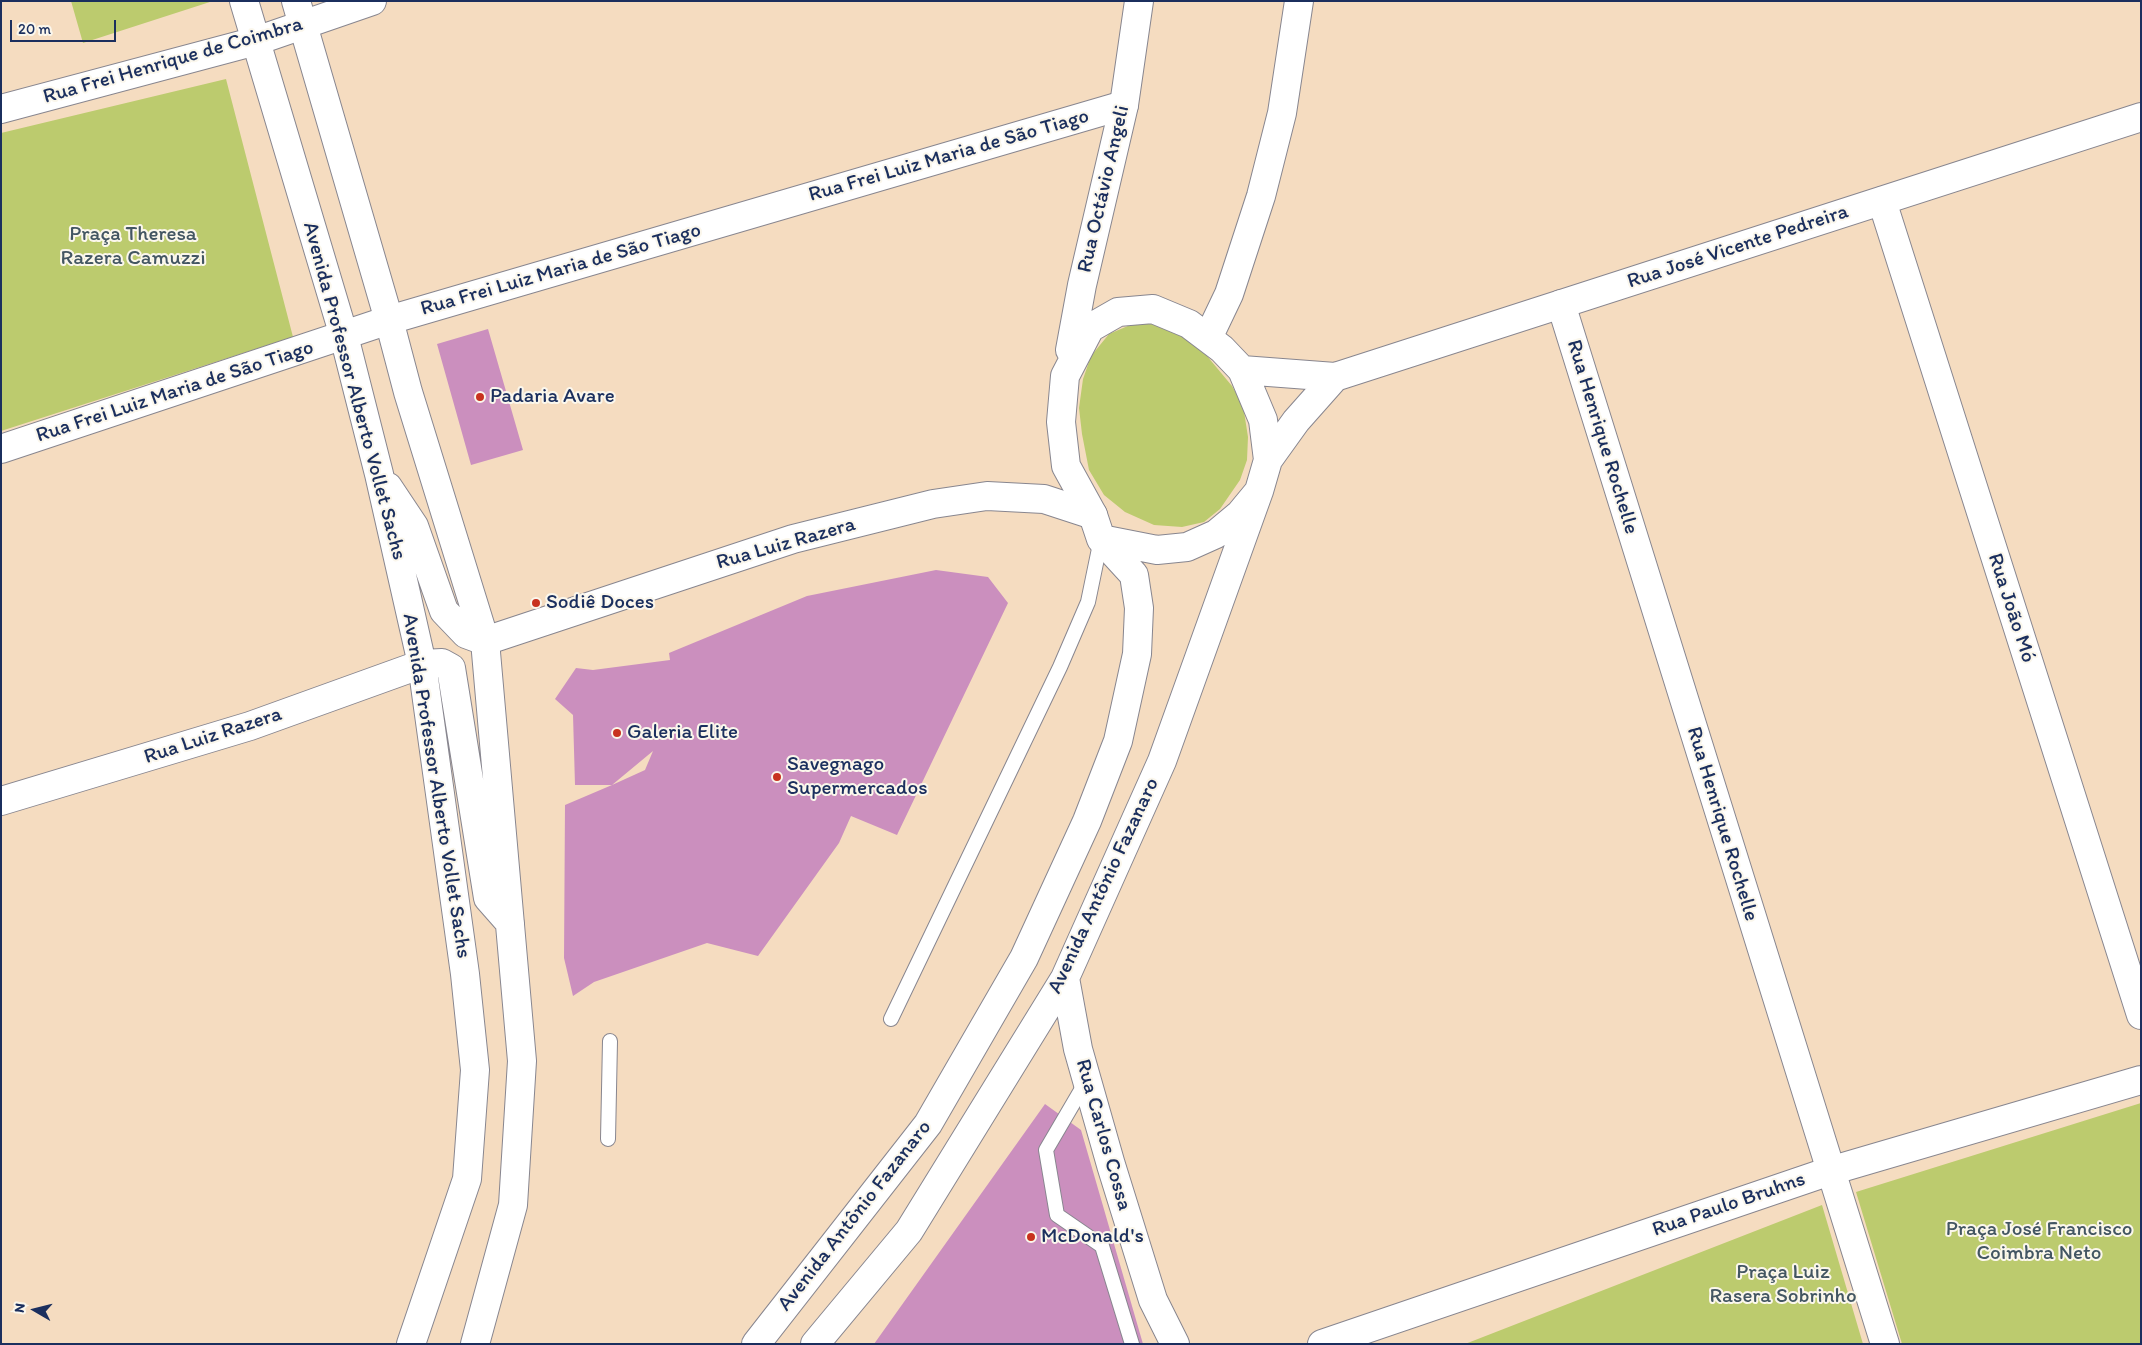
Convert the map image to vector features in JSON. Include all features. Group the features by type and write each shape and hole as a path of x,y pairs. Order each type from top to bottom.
{"street":[{"name":"Avenida Professor Alberto Vollet Sachs","path":"244,1 344,336 379,474 422,664 465,974 476,1070 467,1179 411,1344"},
{"name":"Rua Frei Henrique de Coimbra","path":"1,109 256,41 299,13 372,1"},
{"name":"Rua Octávio Angeli","path":"1097,527 1066,466 1061,422 1065,376 1082,286 1124,104 1140,1"},
{"path":"1208,338 1229,294 1261,196 1282,113 1299,1"},
{"path":"299,13 389,320 408,392 485,641 494,767 522,1061 513,1205 480,1338"},
{"name":"Rua Frei Luiz Maria de São Tiago","path":"1,449 389,320 1124,104"},
{"name":"Rua José Vicente Pedreira","path":"1242,370 1335,377 2141,117"},
{"name":"Rua João Mó","path":"1882,200 2141,1015"},
{"name":"Rua Henrique Rochelle","path":"1561,304 1885,1344"},
{"path":"1065,376 1090,328 1118,312 1153,309 1189,324 1208,338 1242,370 1263,420 1268,460"},
{"path":"1268,460 1296,421 1335,377"},
{"name":"Avenida Antônio Fazanaro","path":"815,1344 909,1231 1065,978 1162,761 1259,491 1268,460"},
{"path":"379,474 414,526 444,611 466,634 485,641"},
{"name":"Rua Luiz Razera","path":"485,641 793,539 933,504 987,496 1044,499 1097,527 1157,550 1186,547 1216,534 1240,514 1259,491"},
{"name":"Avenida Antônio Fazanaro","path":"756,1344 928,1124 1024,958 1087,821 1118,741 1137,654 1139,608 1134,575 1097,527"},
{"path":"422,664 442,663 451,668 488,898 510,923"},
{"name":"Rua Luiz Razera","path":"1,801 250,726 422,664"},
{"name":"Rua Carlos Cossa","path":"1065,978 1078,1049 1153,1300 1175,1344"},
{"name":"Rua Paulo Bruhns","path":"1322,1344 1830,1171 2141,1080"}],"lane":[{"path":"891,1019 1060,667 1088,602 1097,527"},
{"path":"608,1139 610,1041"},
{"path":"1087,1080 1046,1150 1058,1215 1102,1246 1132,1344"}],"green space":[{"path":"71,1 213,1 83,43"},
{"name":"Praça Theresa Razera Camuzzi","path":"226,79 293,337 1,431 1,133"},
{"path":"1142,320 1183,337 1207,356 1232,386 1243,405 1248,437 1247,460 1240,480 1220,509 1204,522 1182,527 1154,525 1125,512 1104,495 1089,470 1079,408 1083,379 1091,356 1109,334"},
{"name":"Praça José Francisco Coimbra Neto","path":"2141,1103 2141,1344 1902,1344 1856,1192"},
{"name":"Praça Luiz Rasera Sobrinho","path":"1822,1205 1863,1344 1465,1344"}],"building":[{"name":"Padaria Avare","path":"488,329 523,450 471,465 437,344"},
{"name":"Savegnago Supermercados","path":"936,570 988,577 1008,603 897,835 851,816 839,843 758,956 707,943 594,982 573,996 564,958 565,805 612,785 575,785 573,715 555,699 576,668 593,670 670,660 669,653 807,596","holes":["653,751 645,770 612,785"]},
{"name":"McDonald's","path":"1045,1104 1081,1130 1143,1344 874,1344"}],"place":[{"name":"Padaria Avare","path":"480,397"},
{"name":"Sodiê Doces","path":"536,603"},
{"name":"Galeria Elite","path":"617,733"},
{"name":"Savegnago Supermercados","path":"777,777"},
{"name":"McDonald's","path":"1031,1237"}]}
